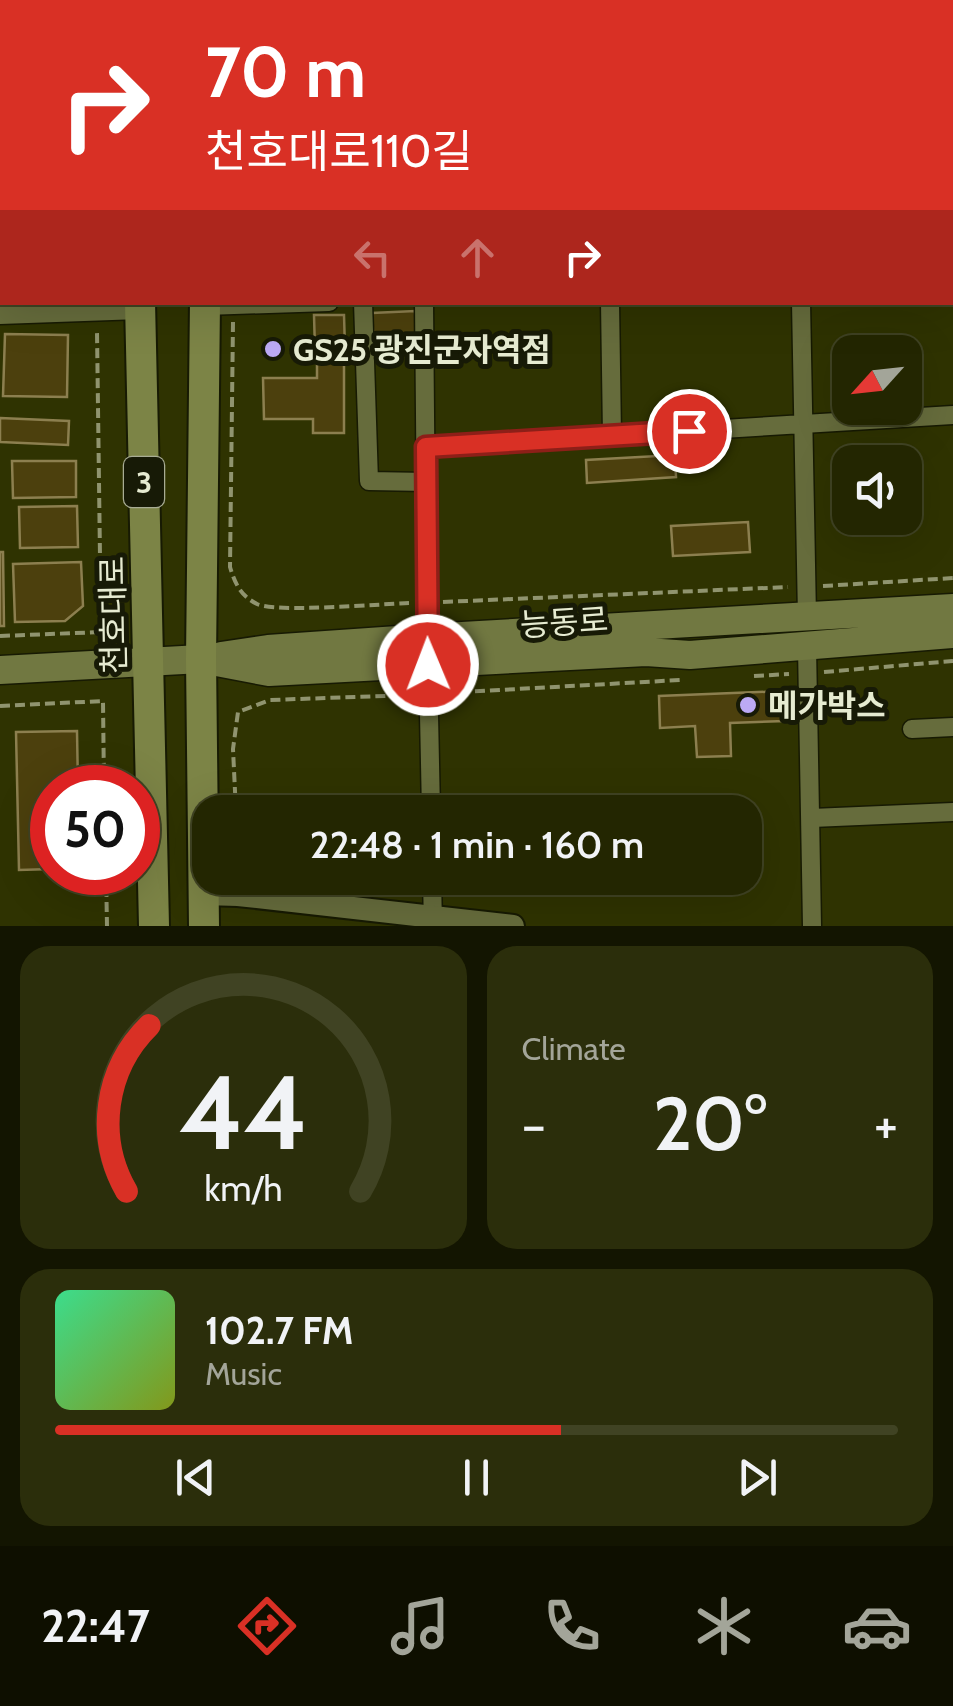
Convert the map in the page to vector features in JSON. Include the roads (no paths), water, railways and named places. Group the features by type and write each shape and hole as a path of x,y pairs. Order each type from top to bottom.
{"main road":[{"name":"3","path":"203,795 201,659 214,305"},
{"name":"천호대로","path":"140,306 154,926"},
{"name":"능동로","path":"0,670 201,659 269,672 428,652 807,617 953,608"},
{"path":"807,617 807,660"},
{"name":"능동로","path":"428,652 646,652 807,660 953,634"},
{"name":"3","path":"204,895 204,926"}],"street":[{"path":"364,305 370,481 426,482"},
{"path":"424,305 431,795"},
{"path":"610,305 612,436"},
{"path":"802,305 807,617"},
{"path":"0,316 140,306"},
{"path":"426,447 953,415"},
{"path":"807,660 812,926"},
{"path":"912,730 953,726"},
{"path":"812,818 953,812"},
{"path":"238,895 433,922 513,926"},
{"path":"432,895 433,922"}],"place":[{"name":"GS25 광진군자역점","path":"273,349"},
{"name":"메가박스","path":"748,705"}]}
